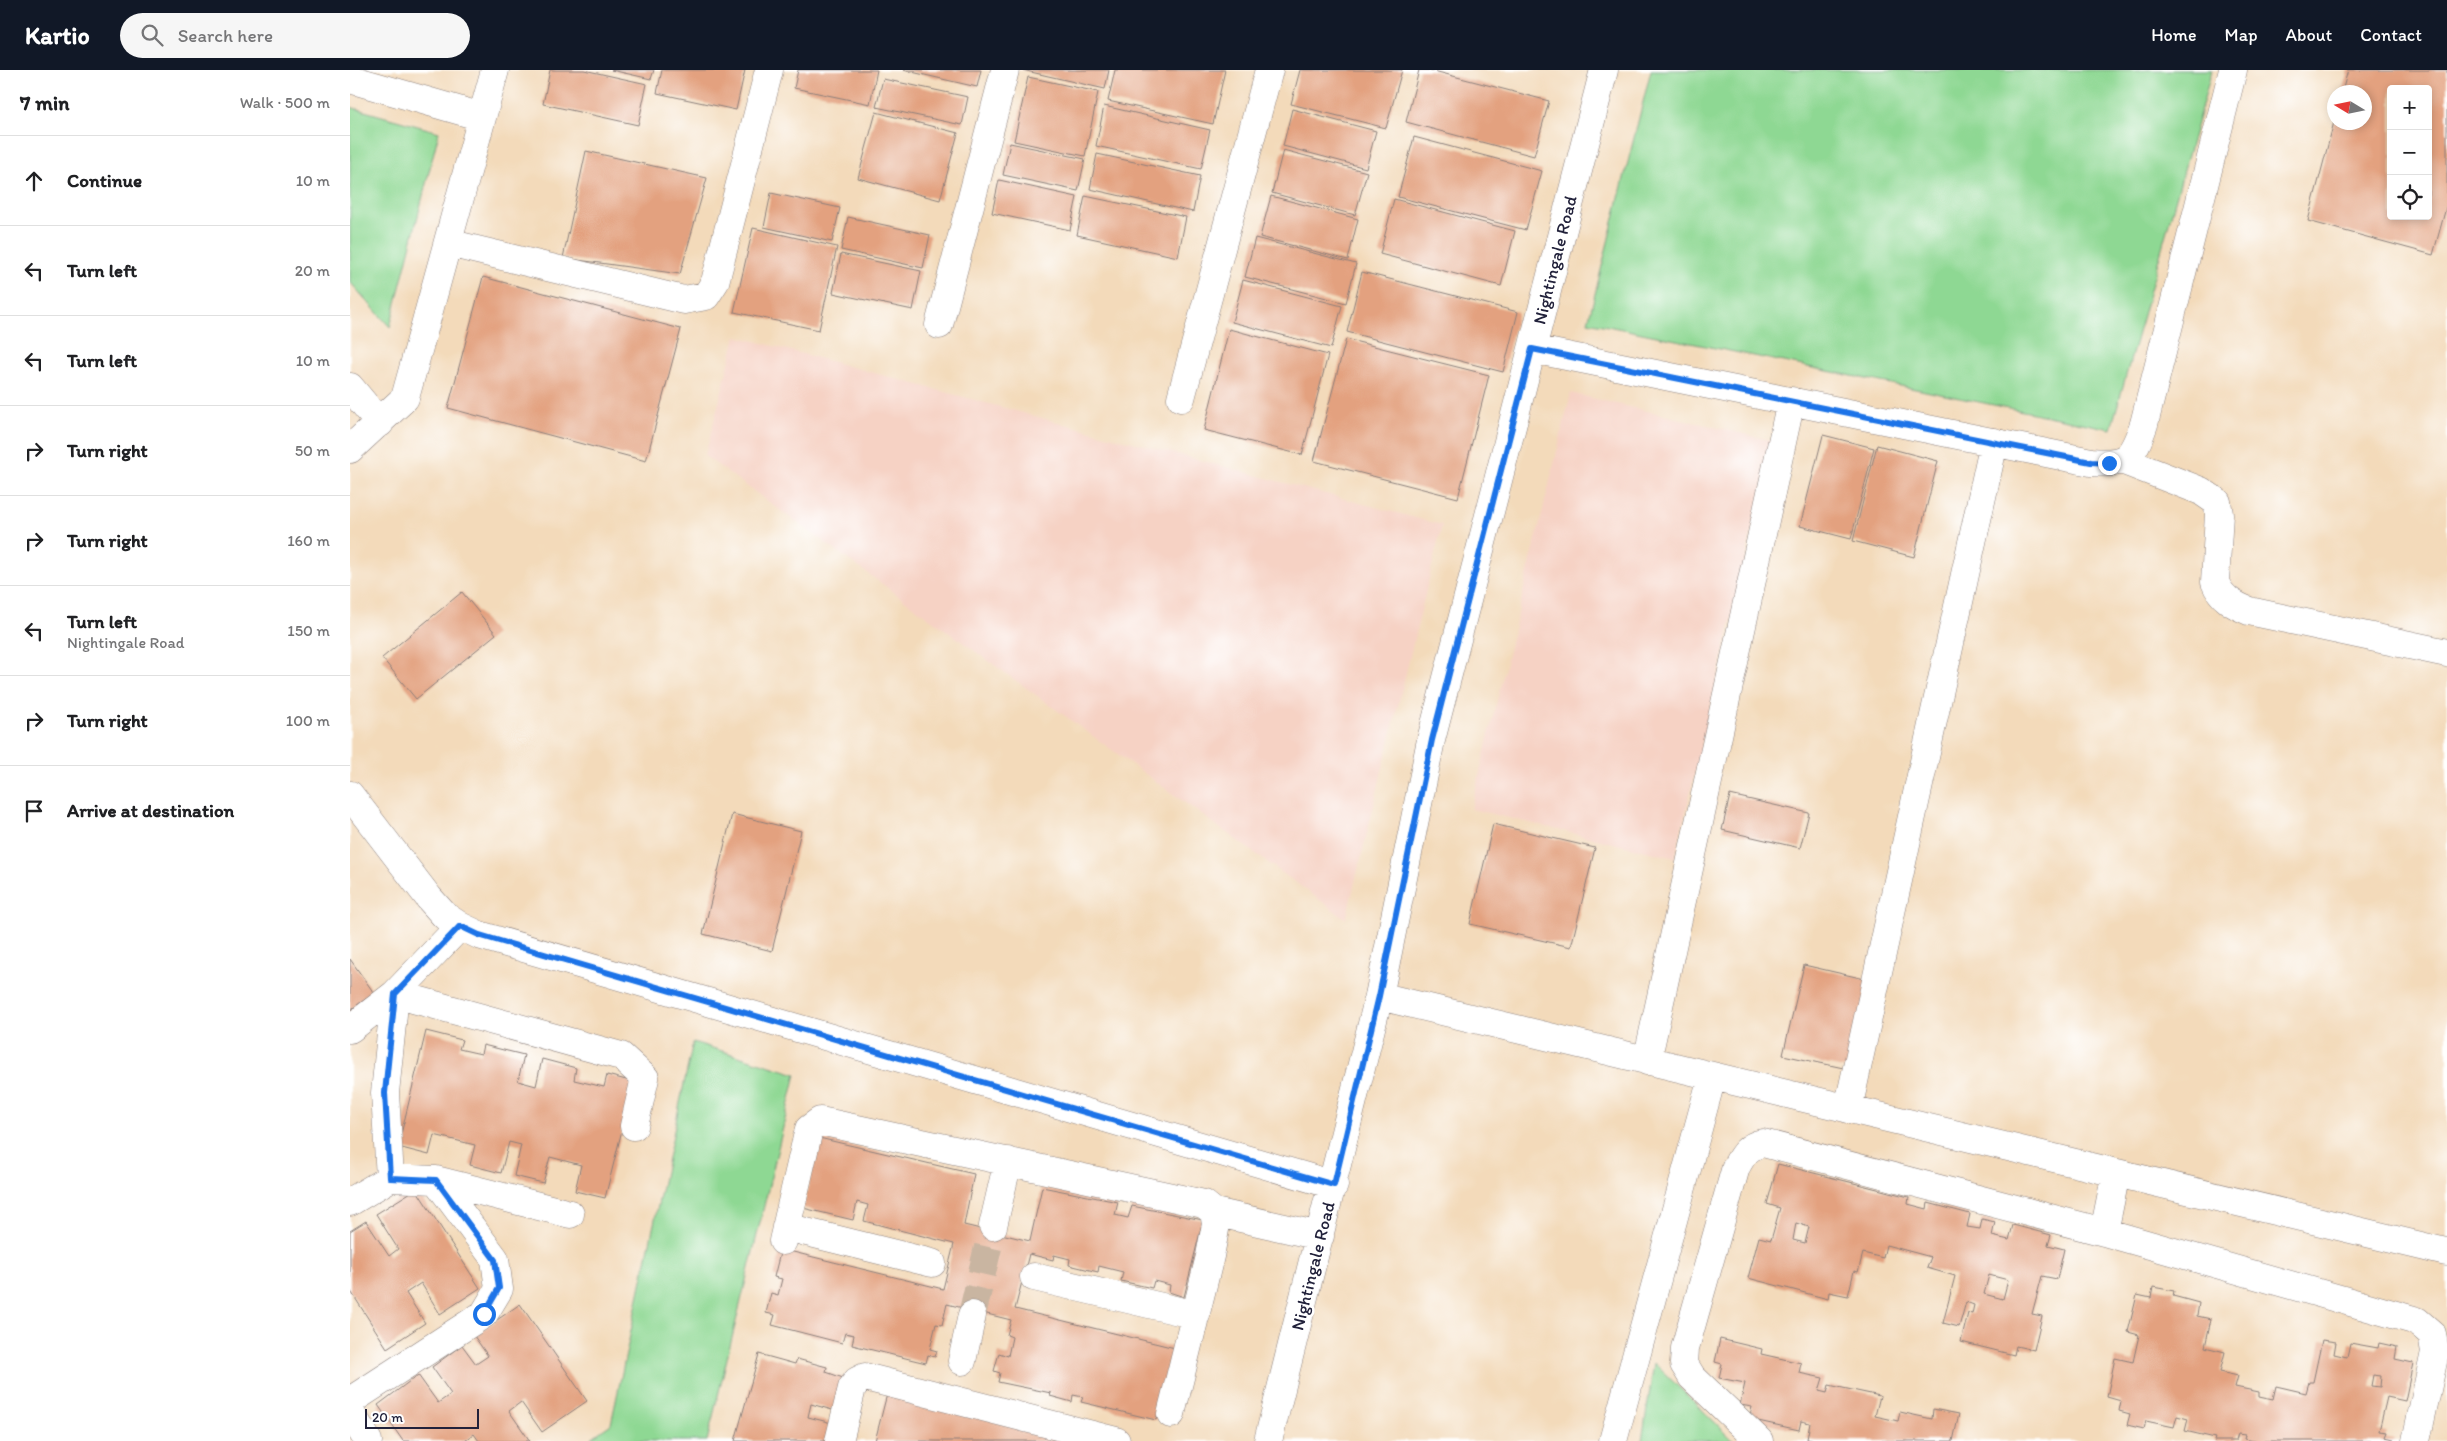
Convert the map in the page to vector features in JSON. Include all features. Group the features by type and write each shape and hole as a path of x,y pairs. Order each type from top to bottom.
{"street":[{"path":"350,449 406,398 495,70"},
{"path":"448,243 684,300 706,296 715,282 769,70"},
{"path":"939,325 1005,70"},
{"path":"1181,398 1269,70"},
{"name":"Nightingale Road","path":"1268,1441 1334,1185 1379,996 1432,740 1604,70"},
{"path":"2124,461 2133,452 2144,424 2233,70"},
{"path":"350,79 482,117"},
{"path":"1532,349 2091,462 2109,463 2124,461 2201,491 2217,502 2219,514 2216,582 2218,591 2234,604 2249,611 2447,653"},
{"path":"350,387 380,423"},
{"path":"1646,1061 1791,401"},
{"path":"1848,1109 1994,442"},
{"path":"350,795 445,916 479,935 1334,1185"},
{"path":"350,1029 395,994 460,926"},
{"path":"395,994 621,1056 645,1078 634,1126"},
{"path":"390,1178 385,1093 395,994"},
{"path":"1379,996 2447,1251"},
{"path":"1613,1441 1712,1077"},
{"path":"932,1263 785,1234 809,1129 820,1121 1204,1204 1214,1212 1320,1236"},
{"path":"1759,1441 1692,1377 1684,1364 1685,1348 1736,1167 1744,1153 1752,1145 1763,1143 2104,1232 2417,1321 2432,1334 2435,1352 2416,1441"},
{"path":"993,1226 1008,1161"},
{"path":"2104,1232 2116,1173"},
{"path":"350,1202 390,1178 436,1180 570,1214"},
{"path":"350,1401 484,1314 499,1288 495,1260 436,1180"},
{"path":"1171,1414 1211,1248 1216,1224 1214,1212"},
{"path":"1034,1277 1196,1315"},
{"path":"962,1360 972,1315"},
{"path":"839,1441 852,1388 857,1381 865,1377 1116,1441"},
{"path":"350,1412 368,1441"}],"shaded area":[{"path":"736,336 1442,525 1346,919 705,456"},
{"path":"1571,393 1773,441 1675,858 1471,809"}],"green space":[{"path":"1651,70 2212,70 2111,429 1588,322"},
{"path":"350,107 439,132 390,327 350,282"},
{"path":"693,1042 796,1074 707,1441 587,1441 611,1424"},
{"path":"1654,1363 1734,1441 1642,1441"}],"building":[{"path":"550,70 584,70 647,84 638,125 543,104"},
{"path":"611,70 654,70 651,79"},
{"path":"662,70 745,70 736,110 657,93"},
{"path":"798,70 877,70 870,104 794,88"},
{"path":"903,70 981,70 977,87"},
{"path":"1022,70 1109,70 1105,89"},
{"path":"1115,70 1225,70 1213,124 1108,101"},
{"path":"1300,70 1402,70 1386,128 1291,104"},
{"path":"1419,70 1430,70 1549,101 1534,156 1406,122"},
{"path":"2348,70 2447,70 2447,204 2433,255 2308,221 2332,130 2372,130 2372,85 2344,85"},
{"path":"1028,77 1098,92 1085,156 1014,141"},
{"path":"883,79 968,97 962,125 876,107"},
{"path":"1104,106 1210,130 1201,169 1096,146"},
{"path":"1292,109 1376,131 1366,168 1283,146"},
{"path":"876,112 958,133 940,200 858,178"},
{"path":"1414,137 1542,171 1526,230 1398,197"},
{"path":"1010,143 1085,159 1078,191 1003,175"},
{"path":"1283,150 1367,172 1355,215 1272,193"},
{"path":"586,151 707,178 680,274 563,258"},
{"path":"1097,154 1200,176 1193,212 1090,189"},
{"path":"999,180 1077,197 1070,230 992,213"},
{"path":"771,193 840,208 832,242 764,227"},
{"path":"1085,196 1186,217 1178,257 1077,235"},
{"path":"1271,196 1358,219 1348,260 1260,237"},
{"path":"1394,199 1515,231 1501,286 1380,254"},
{"path":"848,217 930,235 923,268 841,250"},
{"path":"753,228 837,247 819,330 734,312"},
{"path":"1255,238 1356,264 1346,303 1245,277"},
{"path":"841,254 921,271 913,310 833,293"},
{"path":"1362,272 1518,312 1503,372 1347,332"},
{"path":"483,277 681,329 646,461 448,408"},
{"path":"1243,280 1342,306 1331,348 1232,322"},
{"path":"1229,329 1328,355 1302,455 1204,430"},
{"path":"1346,339 1489,375 1458,498 1314,461"},
{"path":"1823,435 1874,448 1851,539 1800,526"},
{"path":"1877,445 1938,461 1914,557 1853,541"},
{"path":"462,592 496,634 416,699 382,658"},
{"path":"1730,795 1809,813 1800,848 1722,830"},
{"path":"732,814 801,831 772,951 703,934"},
{"path":"1493,824 1595,848 1571,947 1470,924"},
{"path":"350,959 374,993 350,1010"},
{"path":"1804,965 1869,980 1848,1069 1783,1055"},
{"path":"426,1031 462,1040 459,1049 481,1054 483,1045 524,1055 518,1081 536,1086 542,1059 576,1068 574,1080 604,1087 607,1075 634,1082 605,1198 575,1191 581,1165 550,1157 543,1183 514,1176 521,1145 509,1142 501,1173 470,1165 475,1145 434,1135 429,1155 398,1147"},
{"path":"819,1138 974,1174 964,1225 1030,1241 1042,1187 1118,1202 1115,1215 1128,1218 1132,1206 1203,1220 1184,1297 1169,1292 1170,1285 1154,1281 1152,1288 1121,1281 1123,1272 1099,1266 1098,1272 1069,1265 1070,1259 1054,1255 1053,1260 1029,1254 1015,1309 1175,1348 1156,1420 1081,1402 1083,1397 1073,1395 1072,1402 1050,1396 1051,1393 998,1382 1000,1373 994,1371 999,1353 1008,1356 1012,1337 1007,1335 1011,1320 947,1304 942,1325 936,1324 930,1349 937,1351 935,1357 928,1355 926,1363 852,1345 854,1335 845,1333 842,1343 772,1325 775,1315 766,1313 771,1293 778,1295 782,1279 774,1277 781,1249 943,1289 954,1244 864,1221 868,1205 857,1202 853,1220 803,1208"},
{"path":"1778,1164 1909,1197 1908,1204 1927,1209 1928,1203 1970,1214 1967,1227 1980,1229 1982,1219 1995,1222 1992,1236 2009,1240 2013,1225 2051,1235 2048,1245 2064,1249 2057,1279 2042,1276 2032,1314 2042,1316 2034,1350 2016,1346 2014,1355 1961,1342 1968,1313 1972,1314 1974,1305 1966,1302 1959,1327 1943,1323 1955,1276 1927,1268 1931,1257 1886,1245 1883,1258 1863,1253 1858,1272 1854,1271 1848,1296 1829,1292 1828,1299 1748,1278 1759,1237 1771,1240 1780,1208 1767,1204","holes":["1796,1223 1809,1227 1805,1243 1793,1240","1989,1275 2008,1280 2003,1299 1984,1294"]},
{"path":"416,1189 480,1288 440,1314 421,1283 406,1293 425,1323 387,1348 350,1290 350,1231 366,1221 389,1256 398,1249 376,1214"},
{"path":"2153,1287 2174,1291 2173,1296 2199,1303 2197,1316 2211,1319 2205,1347 2225,1352 2220,1372 2238,1376 2235,1387 2259,1392 2259,1396 2273,1399 2276,1386 2306,1393 2309,1382 2313,1382 2322,1340 2336,1342 2334,1354 2347,1357 2350,1343 2378,1348 2379,1343 2397,1347 2395,1359 2413,1363 2405,1401 2387,1397 2379,1431 2387,1432 2385,1437 2394,1439 2393,1441 2252,1441 2244,1439 2245,1435 2238,1434 2236,1441 2214,1441 2215,1438 2185,1431 2188,1419 2177,1416 2174,1427 2146,1421 2144,1429 2127,1425 2130,1414 2119,1411 2121,1401 2107,1397 2115,1358 2133,1362 2139,1335 2128,1332 2137,1295 2151,1298","holes":["2373,1375 2381,1376 2380,1387 2371,1386"]},
{"path":"520,1304 587,1401 542,1432 521,1402 509,1411 530,1441 479,1441 474,1434 465,1441 403,1441 378,1405 418,1375 438,1403 451,1394 432,1367 462,1345 476,1364 488,1356 474,1336"},
{"path":"1720,1339 1762,1349 1761,1354 1801,1363 1799,1373 1823,1378 1819,1391 1827,1393 1829,1385 1880,1396 1875,1416 1898,1421 1900,1412 1932,1419 1933,1409 1959,1414 1953,1441 1815,1441 1807,1439 1810,1423 1801,1421 1799,1430 1749,1419 1752,1407 1740,1405 1745,1383 1719,1378 1722,1364 1715,1362"},
{"path":"759,1354 795,1364 797,1359 827,1367 826,1372 846,1379 836,1411 811,1404 808,1417 832,1423 827,1441 735,1441"},
{"path":"888,1390 1075,1441 875,1441"}],"tunnel":[{"path":"972,1315 993,1226"}],"route":[{"path":"484,1314 499,1288 495,1260 436,1180 390,1178 385,1093 395,994 460,926 479,935 1334,1185 1379,996 1432,740 1532,349 2091,462 2109,463"}]}
